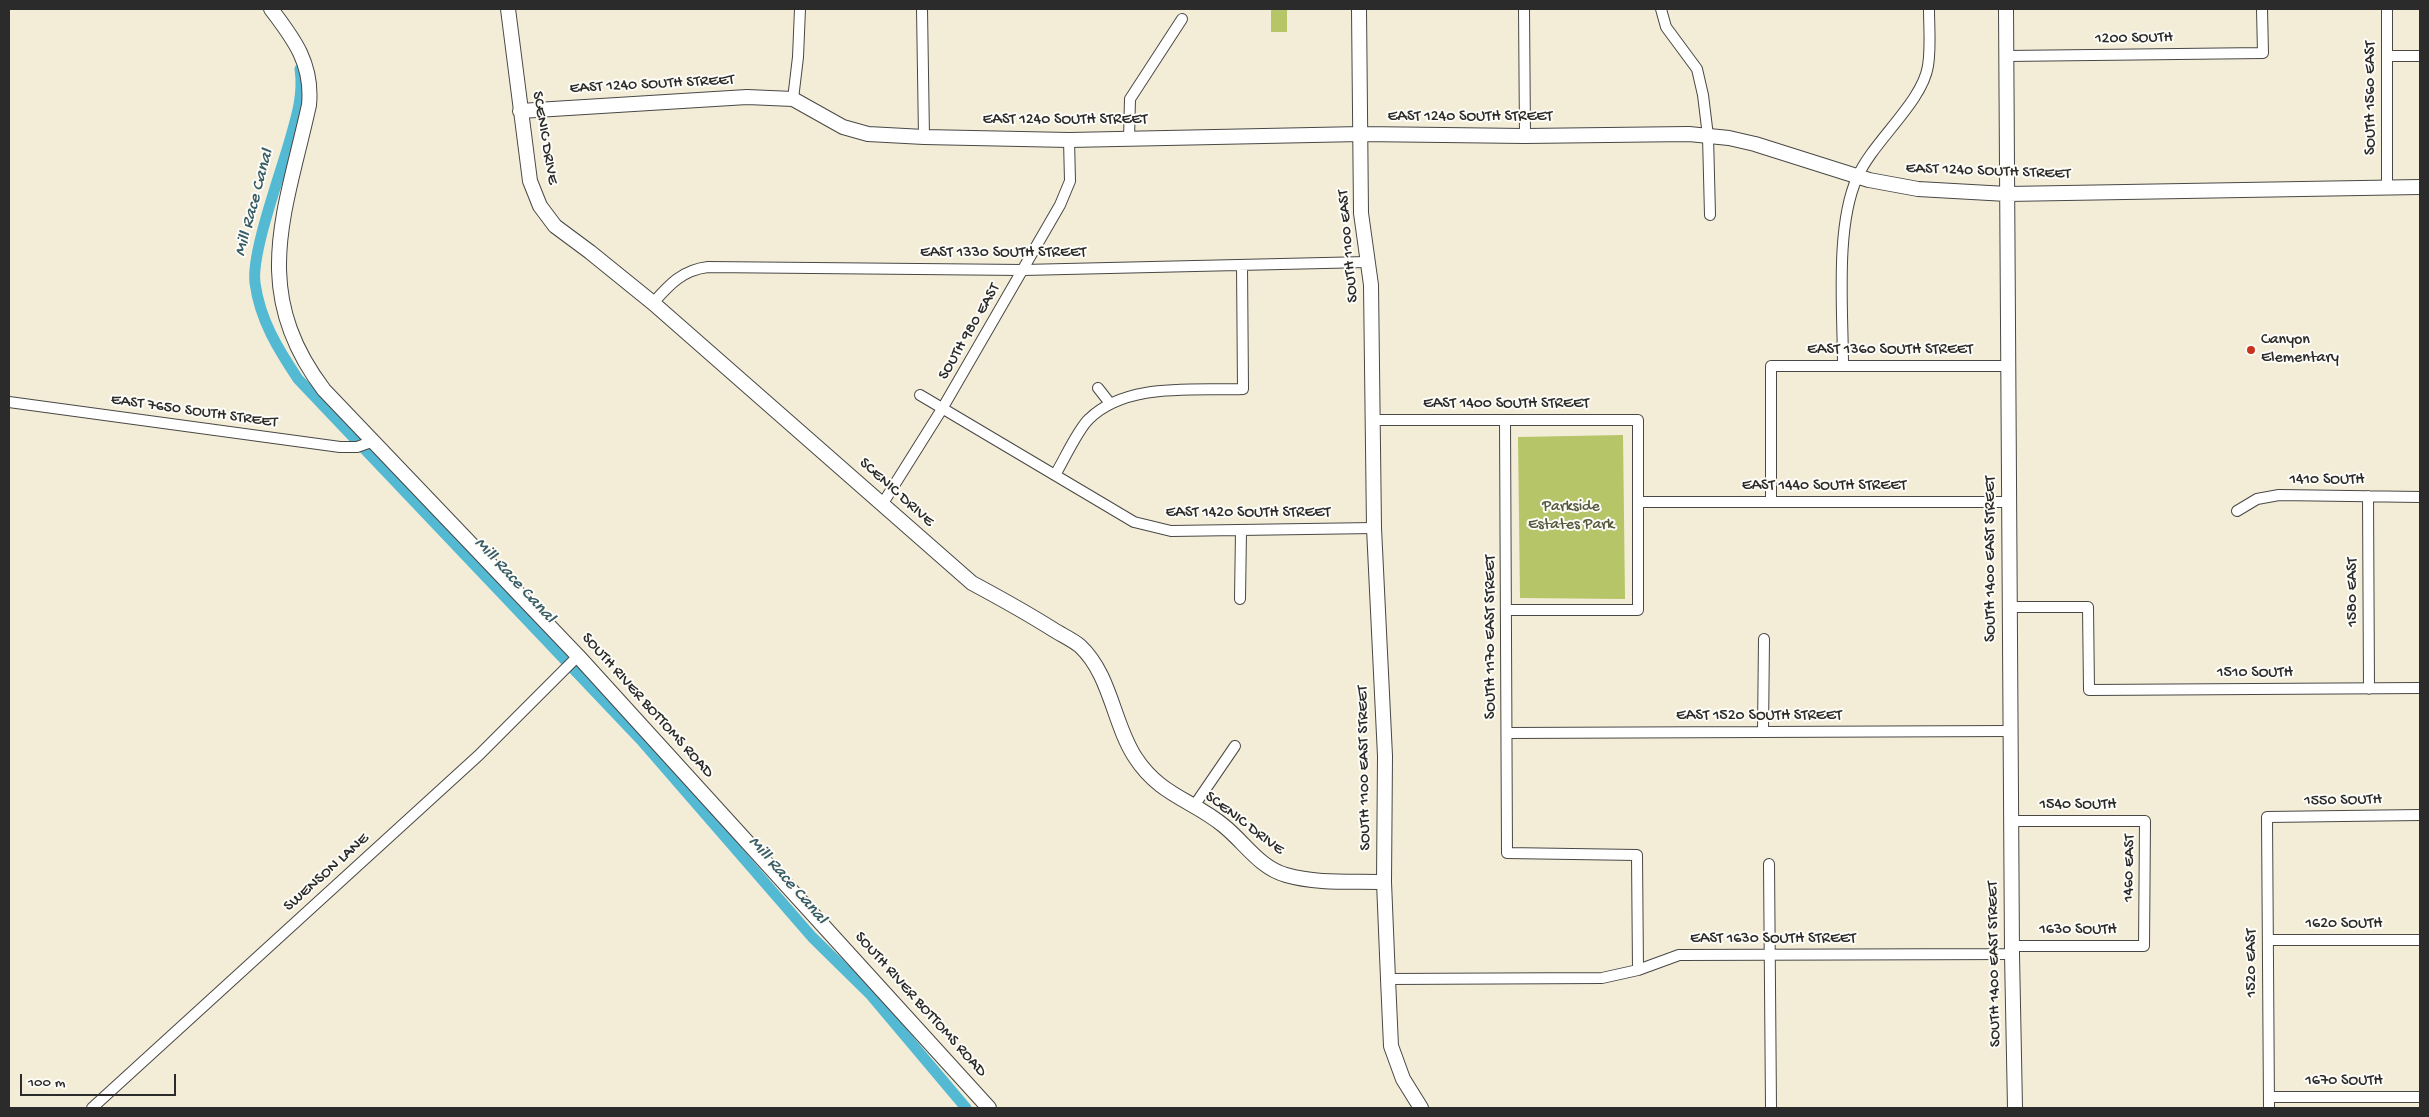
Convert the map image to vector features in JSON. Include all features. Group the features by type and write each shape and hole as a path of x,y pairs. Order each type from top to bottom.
{"street":[{"name":"SOUTH RIVER BOTTOMS ROAD","path":"271,9 299,47 308,69 310,87 309,105 279,245 278,279 284,312 298,350 311,373 366,444 576,658 989,1108"},
{"name":"SCENIC DRIVE","path":"508,9 530,181 540,206 555,226 653,303 972,583 1019,607 1080,646 1106,688 1118,725 1135,758 1152,779 1172,795 1194,806 1224,826 1261,862 1285,875 1314,880 1384,882"},
{"path":"793,99 798,57 800,9"},
{"path":"922,9 924,137"},
{"name":"SOUTH 1100 EAST","path":"1359,9 1361,213 1371,285 1373,420"},
{"path":"1524,9 1525,136"},
{"path":"1661,9 1666,27 1697,69 1707,116 1710,215"},
{"path":"1843,366 1843,235 1846,208 1857,176 1919,90 1928,67 1928,9"},
{"name":"SOUTH 1400 EAST STREET","path":"2006,9 2010,731 2016,1108"},
{"name":"1200 SOUTH","path":"2007,56 2263,53 2262,9"},
{"name":"SOUTH 1560 EAST","path":"2387,188 2388,9"},
{"path":"1129,138 1130,99 1182,19"},
{"path":"2388,56 2420,56"},
{"name":"EAST 1240 SOUTH STREET","path":"520,110 747,97 793,99 843,127 868,134 924,137 1069,140 1361,134 1708,136 1729,138 1781,150 1857,176 1918,190 2008,194 2420,187"},
{"name":"SOUTH 980 EAST","path":"883,503 942,409 1060,205 1070,181 1069,140"},
{"name":"EAST 1330 SOUTH STREET","path":"653,303 677,277 697,268 708,267 1024,270 1368,262"},
{"path":"1056,474 1087,420 1109,402 1139,393 1242,389 1242,265"},
{"name":"EAST 1360 SOUTH STREET","path":"1772,502 1771,366 2008,366"},
{"path":"1098,388 1109,402"},
{"name":"EAST 1420 SOUTH STREET","path":"920,395 1056,474 1111,511 1134,522 1171,531 1374,528"},
{"name":"EAST 7650 SOUTH STREET","path":"9,402 340,447 366,444"},
{"name":"EAST 1400 SOUTH STREET","path":"1373,420 1638,420 1638,502"},
{"name":"SOUTH 1100 EAST STREET","path":"1373,420 1374,528 1385,756 1384,882 1391,1046 1403,1079 1421,1108"},
{"name":"SOUTH 1170 EAST STREET","path":"1505,420 1507,854 1637,855 1638,970"},
{"name":"1410 SOUTH","path":"2237,511 2257,499 2279,495 2420,497"},
{"name":"1580 EAST","path":"2368,496 2369,689"},
{"path":"1507,610 1638,610 1638,502"},
{"name":"EAST 1440 SOUTH STREET","path":"1638,502 2009,502"},
{"path":"1240,599 1241,531"},
{"name":"1510 SOUTH","path":"2010,607 2088,607 2089,690 2420,688"},
{"path":"1763,731 1764,639"},
{"name":"SWENSON LANE","path":"92,1108 472,761 576,658"},
{"name":"EAST 1520 SOUTH STREET","path":"1507,733 2010,731"},
{"path":"1194,806 1236,746"},
{"name":"1550 SOUTH","path":"2267,817 2420,815"},
{"name":"1520 EAST","path":"2267,817 2269,1103"},
{"name":"1540 SOUTH","path":"2011,821 2145,821"},
{"name":"1460 EAST","path":"2144,946 2145,821"},
{"path":"1769,864 1771,1108"},
{"name":"1620 SOUTH","path":"2268,940 2420,940"},
{"name":"1630 SOUTH","path":"2012,950 2144,946"},
{"name":"EAST 1630 SOUTH STREET","path":"1388,980 1602,978 1638,970 1678,955 2012,950"},
{"name":"1670 SOUTH","path":"2269,1103 2420,1097"}],"green space":[{"path":"1271,9 1287,9 1287,32 1271,32"},
{"name":"Parkside Estates Park","path":"1623,435 1625,599 1520,598 1518,437"}],"waterway":[{"name":"Mill Race Canal","path":"300,69 301,88 297,116 267,214 257,253 255,270 257,297 266,322 277,345 298,379 641,740 812,937 870,994 966,1108"}],"place":[{"name":"Canyon Elementary","path":"2251,350"}]}
